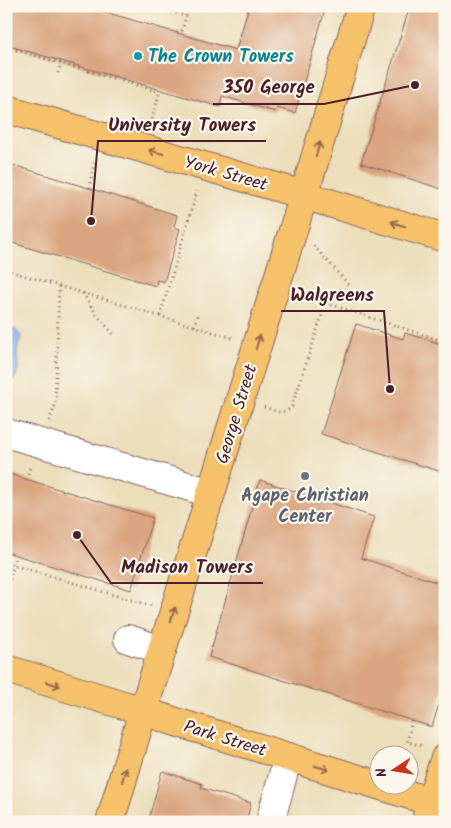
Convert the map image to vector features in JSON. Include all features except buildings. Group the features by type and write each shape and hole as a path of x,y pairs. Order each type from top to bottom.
{"main road":[{"name":"George Street","path":"110,822 142,711 304,196 361,6"},
{"name":"York Street","path":"6,108 445,238"},
{"name":"Park Street","path":"6,669 288,758 434,810"},
{"path":"434,810 437,752"}],"lane":[{"path":"6,434 211,493"},
{"path":"128,639 162,650"},
{"path":"270,822 288,758"}],"path":[{"path":"152,6 186,16"},
{"path":"169,11 171,6"},
{"path":"177,34 182,30 189,6"},
{"path":"16,50 160,91 151,124"},
{"path":"58,73 61,62"},
{"path":"89,188 96,160"},
{"path":"160,316 197,190"},
{"path":"312,244 350,286"},
{"path":"6,270 236,339"},
{"path":"48,421 55,406 59,286"},
{"path":"82,293 96,314 115,336"},
{"path":"264,407 280,412 289,410 292,406 326,303 445,342"},
{"path":"194,326 198,314"},
{"path":"6,594 16,555"},
{"path":"6,563 152,606"},
{"path":"412,721 407,742 437,752"}],"water":[{"path":"6,312 10,328 15,329 21,336 17,351 17,373 14,379 6,381"}],"place":[{"name":"The Crown Towers","path":"138,56"},
{"name":"350 George","path":"415,85"},
{"name":"University Towers","path":"91,221"},
{"name":"Walgreens","path":"390,389"},
{"name":"Agape Christian Center","path":"305,476"},
{"name":"Madison Towers","path":"77,535"}]}
